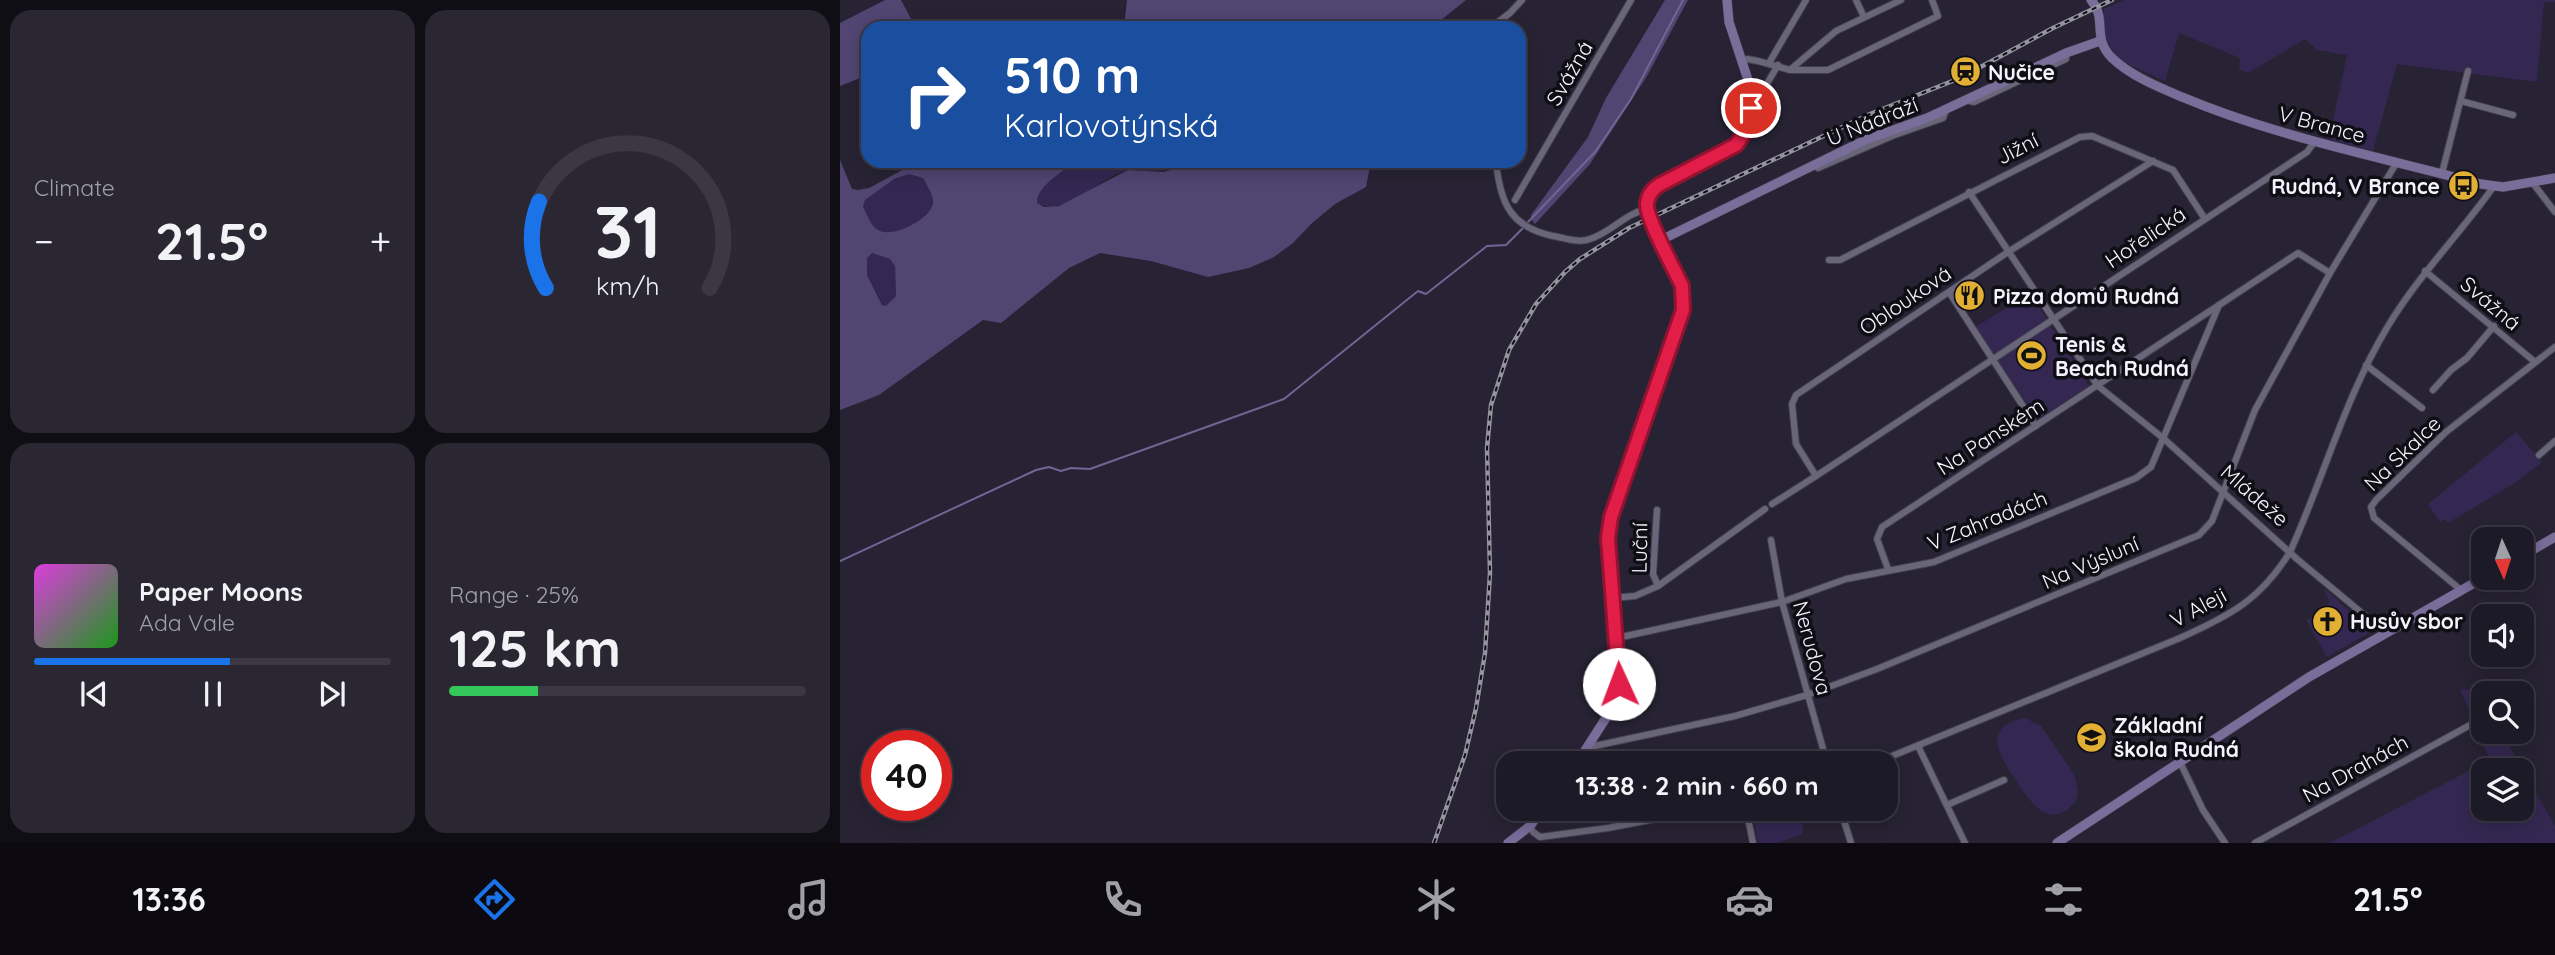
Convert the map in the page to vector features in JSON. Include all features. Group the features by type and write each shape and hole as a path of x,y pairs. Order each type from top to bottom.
{"street":[{"path":"1499,21 1522,0"},
{"name":"Svážná","path":"1515,200 1632,0"},
{"path":"1587,751 1613,707 1619,684 1608,538 1611,517 1683,310 1682,286 1647,209 1648,199 1655,187 1736,145 1743,135 1751,108 1750,86 1729,22 1727,0"},
{"path":"1769,63 1806,0"},
{"path":"1856,0 1864,18"},
{"path":"1790,70 1836,31 1901,0"},
{"path":"1741,61 1747,59 1769,63 1790,70 1828,70 1938,16 1932,0"},
{"path":"2091,0 2099,13 2100,41"},
{"name":"U Nádraží","path":"1661,240 1864,140 1946,110 2066,53 2100,41"},
{"name":"V Brance","path":"2100,41 2114,60 2151,84 2230,115 2315,141 2494,186 2532,183 2555,177"},
{"path":"1765,87 1778,65"},
{"path":"2442,173 2468,71"},
{"path":"2460,101 2513,115"},
{"name":"Jižní","path":"1829,260 1840,260 2080,136 2092,136 2173,170 2205,219"},
{"name":"Hořelická","path":"1816,476 2308,152 2315,141"},
{"name":"Oblouková","path":"1816,476 1796,444 1792,404 1796,395 2008,252 2153,161"},
{"name":"Na Výsluní","path":"1590,747 1735,716 1807,695 1877,669 2199,535 2212,521 2255,410 2330,273 2397,162"},
{"path":"1497,168 1499,189 1507,209 1530,228 1546,235 1586,241 1633,213 1647,209"},
{"path":"2532,183 2555,212"},
{"name":"V Aleji","path":"1898,754 2218,621 2257,594 2274,577 2291,552 2366,365 2388,326 2425,271 2494,186"},
{"name":"Mládeže","path":"1969,192 2098,386 2163,438 2386,633"},
{"name":"Na Panském","path":"1888,569 1877,540 1882,527 2298,253 2330,273"},
{"name":"Svážná","path":"2425,271 2535,362"},
{"path":"1949,292 2036,426"},
{"name":"V Zahradách","path":"1617,638 1782,602 1846,579 1934,562 2136,478 2151,467 2219,305"},
{"path":"2433,390 2451,370 2468,358 2494,326"},
{"name":"Na Skalce","path":"2461,590 2374,518 2371,508 2446,432 2555,347"},
{"path":"2366,365 2422,408"},
{"path":"2539,456 2555,440"},
{"path":"1772,504 1816,476"},
{"path":"1614,598 1635,596 1658,586 1765,509"},
{"name":"Luční","path":"1657,510 1653,574 1658,586"},
{"path":"2534,549 2555,537"},
{"name":"Nerudova","path":"1771,540 1782,602 1823,751"},
{"path":"2057,843 2309,677 2471,585"},
{"name":"Na Drahách","path":"2255,843 2471,725"},
{"path":"1918,746 1965,843"},
{"path":"2180,762 2203,810 2225,843"},
{"path":"1947,805 2004,780"},
{"path":"1508,843 1534,821"},
{"path":"1530,826 1540,837 1644,821"},
{"path":"1749,821 1753,843"},
{"path":"1844,821 1851,843"}],"shaded area":[{"path":"885,0 901,0 912,21 861,21 861,78 840,86 840,23"},
{"path":"1127,0 1466,0 1440,21 1125,21"},
{"path":"1665,0 1688,0 1647,76 1590,164 1535,224 1531,215 1588,137 1606,98"},
{"path":"2124,0 2555,2 2544,2 2537,82 2397,64 2373,151 2329,139 2347,55 2317,50 2305,39 2248,73 2239,69 2240,58 2179,33 2165,81 2127,64 2111,50 2104,26 2104,9"},
{"path":"840,160 852,189 858,190 869,188 906,168 1067,168 1041,190 1037,203 1044,207 1059,206 1128,170 1163,172 1179,168 1370,168 1366,187 1335,204 1274,257 1249,268 1208,277 1151,261 1100,253 1069,268 1001,323 983,320 879,395 840,410","holes":["909,174 923,178 933,203 926,215 901,230 878,230 863,207 865,200 894,179","872,253 890,259 895,266 896,296 886,306 882,305 867,275 867,258"]},
{"path":"1067,168 1176,168 1127,170 1070,201 1048,206 1037,203 1041,190"},
{"path":"909,174 923,178 932,197 931,209 918,221 901,230 878,230 863,207 866,201 882,186"},
{"path":"872,253 890,259 895,266 896,296 887,306 883,305 867,275 867,257"},
{"name":"Tenis & Beach Rudná","path":"2030,293 2089,386 2038,419 1974,328"},
{"path":"2516,432 2542,462 2513,484 2448,523 2444,519 2440,522 2428,504"},
{"path":"2325,589 2372,631 2327,657 2306,620 2316,616 2326,632 2338,624 2326,606 2330,602"},
{"path":"2460,689 2471,690 2471,715"},
{"path":"2025,718 2041,726 2074,774 2078,791 2076,801 2057,814 2049,814 2034,804 2009,770 1999,751 1998,734 2003,727"},
{"path":"2483,744 2508,744 2516,758 2489,758"},
{"path":"2471,770 2471,821 2534,821 2534,789 2555,826 2555,843 2330,843"},
{"path":"1754,821 1802,821 1803,834 1776,843 1758,843"}],"waterway":[{"path":"1527,223 1595,152 1631,99 1683,0"},
{"path":"840,561 1036,470 1049,467 1061,471 1071,468 1090,469 1284,399 1418,291 1426,294 1487,246 1506,245 1523,228"}],"railway":[{"path":"1434,843 1465,755 1485,653 1490,573 1487,448 1491,405 1509,350 1536,304 1580,259 1629,228 1870,114 1960,78 2112,0"}],"place":[{"name":"Nučice","path":"1965,72"},
{"name":"Rudná, V Brance","path":"2463,186"},
{"name":"Pizza domů Rudná","path":"1970,296"},
{"name":"Tenis & Beach Rudná","path":"2032,356"},
{"name":"Husův sbor","path":"2327,621"},
{"name":"Základní škola Rudná","path":"2091,737"}],"route":[{"path":"1619,684 1608,538 1611,517 1683,310 1684,297 1682,286 1650,218 1647,202 1655,187 1736,145 1743,135 1751,108"}]}
